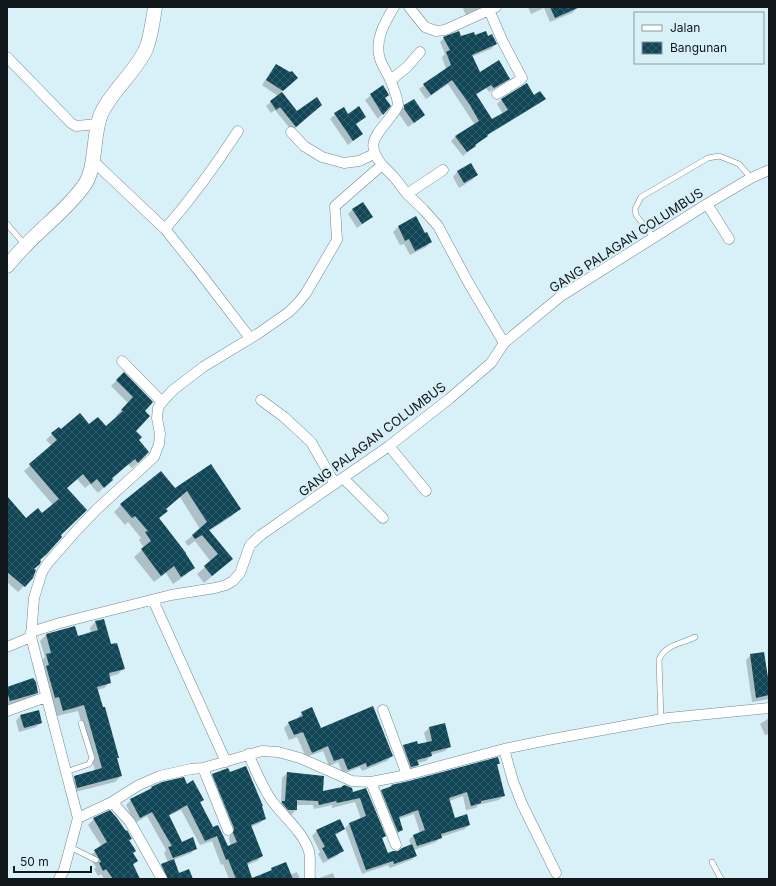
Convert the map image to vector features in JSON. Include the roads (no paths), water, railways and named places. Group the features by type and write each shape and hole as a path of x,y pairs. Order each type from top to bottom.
{"main road":[{"path":"7,266 50,224 84,187 90,176 96,133 101,114 109,100 137,63 145,49 150,37 155,7"}],"street":[{"path":"394,7 380,33 378,48 380,59 391,80 397,96 398,104 373,142 374,154 407,194 438,226 468,282 504,343"},
{"path":"409,7 425,27 436,31 445,30 492,8 503,42 522,78 497,94"},
{"path":"391,80 420,52"},
{"path":"7,57 71,123 76,126 98,124"},
{"path":"161,226 190,200 238,131"},
{"path":"291,132 304,146 322,157 344,162 359,161 374,154"},
{"path":"92,160 161,226 201,274 250,338"},
{"path":"59,879 64,870 78,818 31,635 34,598 42,572 76,531 98,508 154,457 159,444 160,434 157,418 158,408 162,402 180,383 250,338 259,334 289,312 306,293 337,240 335,206 382,165"},
{"path":"407,194 443,170"},
{"name":"GANG PALAGAN COLUMBUS","path":"7,647 60,623 186,592 215,588 233,581 243,567 250,545 389,446 491,363 504,343 561,296 707,204 751,178 769,170"},
{"path":"707,204 729,239"},
{"path":"122,361 162,402"},
{"path":"261,400 284,417 311,442 339,481 383,518"},
{"path":"389,446 426,491"},
{"path":"153,600 226,762"},
{"path":"7,711 46,697"},
{"path":"78,818 112,802 139,785 160,776 191,769 203,768 262,751 278,752 300,758 352,782 371,782 406,775 504,749 553,738 668,718 769,708"},
{"path":"383,710 406,775"},
{"path":"504,749 513,781 522,804 556,872"},
{"path":"248,754 272,802 306,844 310,860 310,879"},
{"path":"203,768 228,830"},
{"path":"371,782 396,845"},
{"path":"112,802 130,822 162,879"}],"lane":[{"path":"654,238 636,215 635,209 641,197 708,158 719,156 739,164 751,178"},
{"path":"7,224 26,246"},
{"path":"661,720 659,660 661,653 670,647 695,637"},
{"path":"66,772 89,764 92,758 81,723"},
{"path":"70,847 96,860"},
{"path":"712,862 721,879"}]}
